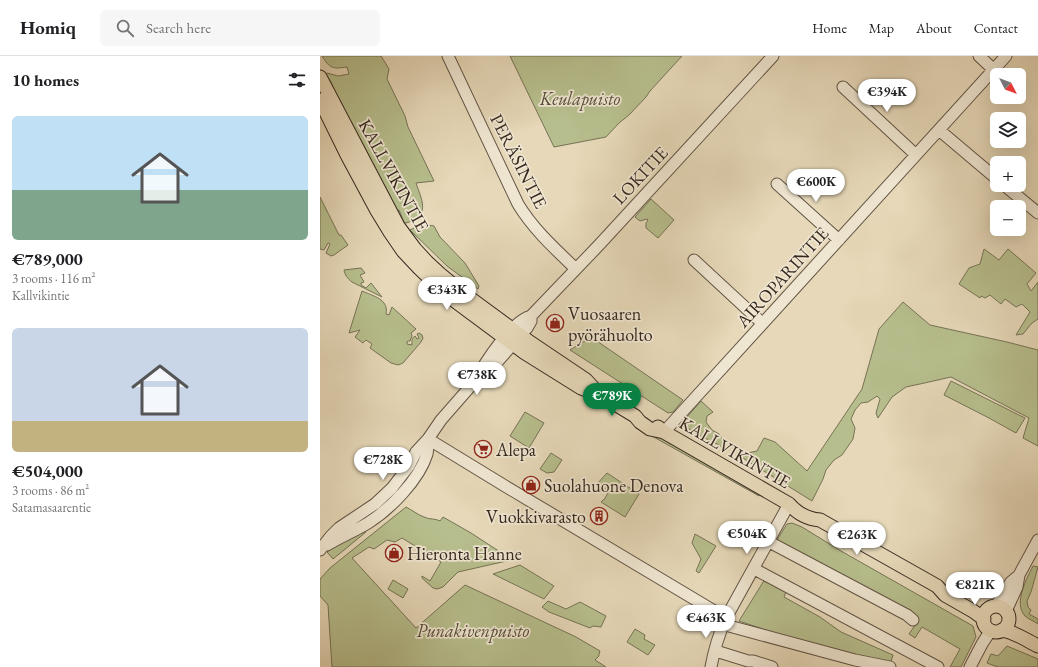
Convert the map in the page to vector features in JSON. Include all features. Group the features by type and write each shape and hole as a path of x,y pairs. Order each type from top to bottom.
{"main road":[{"name":"KALLVIKINTIE","path":"321,85 398,226 415,249 440,274 512,337"},
{"name":"KALLVIKINTIE","path":"320,100 347,155 390,232 403,251 443,291 512,337 586,380 602,396 635,416 640,422 650,429 664,432 789,504 795,510 810,519 820,520 937,586 945,596 973,611 997,618 1038,636"},
{"name":"KALLVIKINTIE","path":"997,618 1008,631 1038,646"}],"street":[{"name":"PERÄSINTIE","path":"448,56 518,204 538,230 576,269"},
{"name":"LOKITIE","path":"321,549 339,528 375,504 392,488 409,466 416,452 428,439 441,420 476,380 487,372 512,337 531,321 532,316 773,56"},
{"path":"979,56 992,68"},
{"name":"AIROPARINTIE","path":"996,68 1006,56"},
{"name":"AIROPARINTIE","path":"664,432 990,74"},
{"path":"843,87 916,155"},
{"path":"939,130 990,173"},
{"path":"777,184 839,240"},
{"path":"1012,192 1038,213"},
{"path":"694,260 762,323"},
{"path":"428,439 728,622 855,660 890,667"},
{"path":"711,667 714,651 721,630 728,622 789,504"},
{"path":"970,667 997,618 1017,587 1019,575 1038,540"},
{"path":"773,544 913,620"},
{"path":"758,571 938,667"},
{"path":"719,652 772,667"}],"green space":[{"path":"322,56 381,56 389,69 387,79 434,181 416,183 423,205 421,214 414,220 406,223 404,222 399,210 395,212 337,98 331,82 326,76 327,73 338,76 349,74 347,67 332,67"},
{"name":"Keulapuisto","path":"510,56 682,56 646,97 606,137 554,147"},
{"path":"320,197 339,235 341,235 348,245 331,256 326,253 330,244 328,243 324,250 320,249"},
{"path":"651,199 674,220 658,238 646,228 647,219 640,221 635,217"},
{"path":"428,225 434,226 440,237 465,263 479,286 478,289 447,266 410,230 414,228 418,231"},
{"path":"984,249 999,260 1008,249 1036,273 1027,284 1031,291 1038,282 1038,319 1032,323 1023,334 1016,335 1030,312 1022,304 1016,307 1005,299 1001,304 990,295 985,298 981,296 980,298 959,284 969,268 980,264"},
{"path":"361,268 365,273 360,275 364,282 361,283 361,285 366,288 371,283 382,297 352,282 346,276 344,270"},
{"path":"362,291 383,301 386,314 389,315 392,307 416,329 411,333 412,336 407,344 412,345 412,339 415,336 417,339 419,338 417,334 419,333 422,335 423,338 421,342 403,363 398,365 391,363 370,348 372,344 366,340 363,343 355,337 360,330 349,333"},
{"path":"903,302 930,325 1038,350 1038,446 1023,438 1029,418 951,377 906,387 892,397 878,418 876,413 880,399 877,396 868,402 861,403 855,410 851,419 855,428 853,439 842,455 834,460 826,470 812,501 738,455 757,451 764,438 775,442 807,471 862,389 879,329"},
{"path":"591,337 683,400 673,412 668,413 570,350"},
{"path":"951,381 1025,418 1016,433 944,395"},
{"path":"701,401 713,412 707,416 706,422 712,430 719,434 723,441 722,447 692,431 683,424 686,418"},
{"path":"525,412 544,423 529,448 510,436"},
{"path":"653,434 760,494 759,496 652,436"},
{"path":"551,453 562,460 554,472 547,473 540,469"},
{"path":"607,473 639,494 625,517 601,502 604,500 609,491 597,484"},
{"name":"Punakivenpuisto","path":"406,507 426,518 440,521 443,517 511,559 458,572 443,587 437,589 433,588 422,578 422,576 430,581 441,562 402,538 395,542 387,540 374,549 369,547 352,558 416,628 465,585 576,637 600,651 599,656 595,660 606,667 332,667 328,605 320,596 320,579 330,568"},
{"path":"792,523 802,527 841,551 973,626 976,637 961,667 950,667 960,649 922,627 915,638 909,634 918,621 775,543 787,524"},
{"path":"364,530 366,532 333,559 327,552 341,542"},
{"path":"695,534 716,546 699,573 696,571 701,559 692,543"},
{"path":"520,565 554,586 544,599 493,574"},
{"path":"1033,566 1038,567 1027,601 1028,607 1031,610 1029,614 1038,619 1038,624 1025,616 1020,604 1022,591"},
{"path":"765,579 786,592 784,597 820,617 841,632 893,655 890,665 802,642 739,621"},
{"path":"393,580 408,589 403,598 388,589"},
{"path":"548,601 566,609 580,602 606,616 601,627 593,626 590,628 549,612 542,607"},
{"path":"635,629 645,635 644,639 655,645 648,655 627,642"},
{"path":"1007,646 1038,659 1038,667 998,667 987,663 991,654 998,656"}],"place":[{"name":"Vuosaaren pyörähuolto","path":"555,323"},
{"name":"Alepa","path":"483,449"},
{"name":"Suolahuone Denova","path":"531,485"},
{"name":"Vuokkivarasto","path":"599,516"},
{"name":"Hieronta Hanne","path":"394,553"}]}
